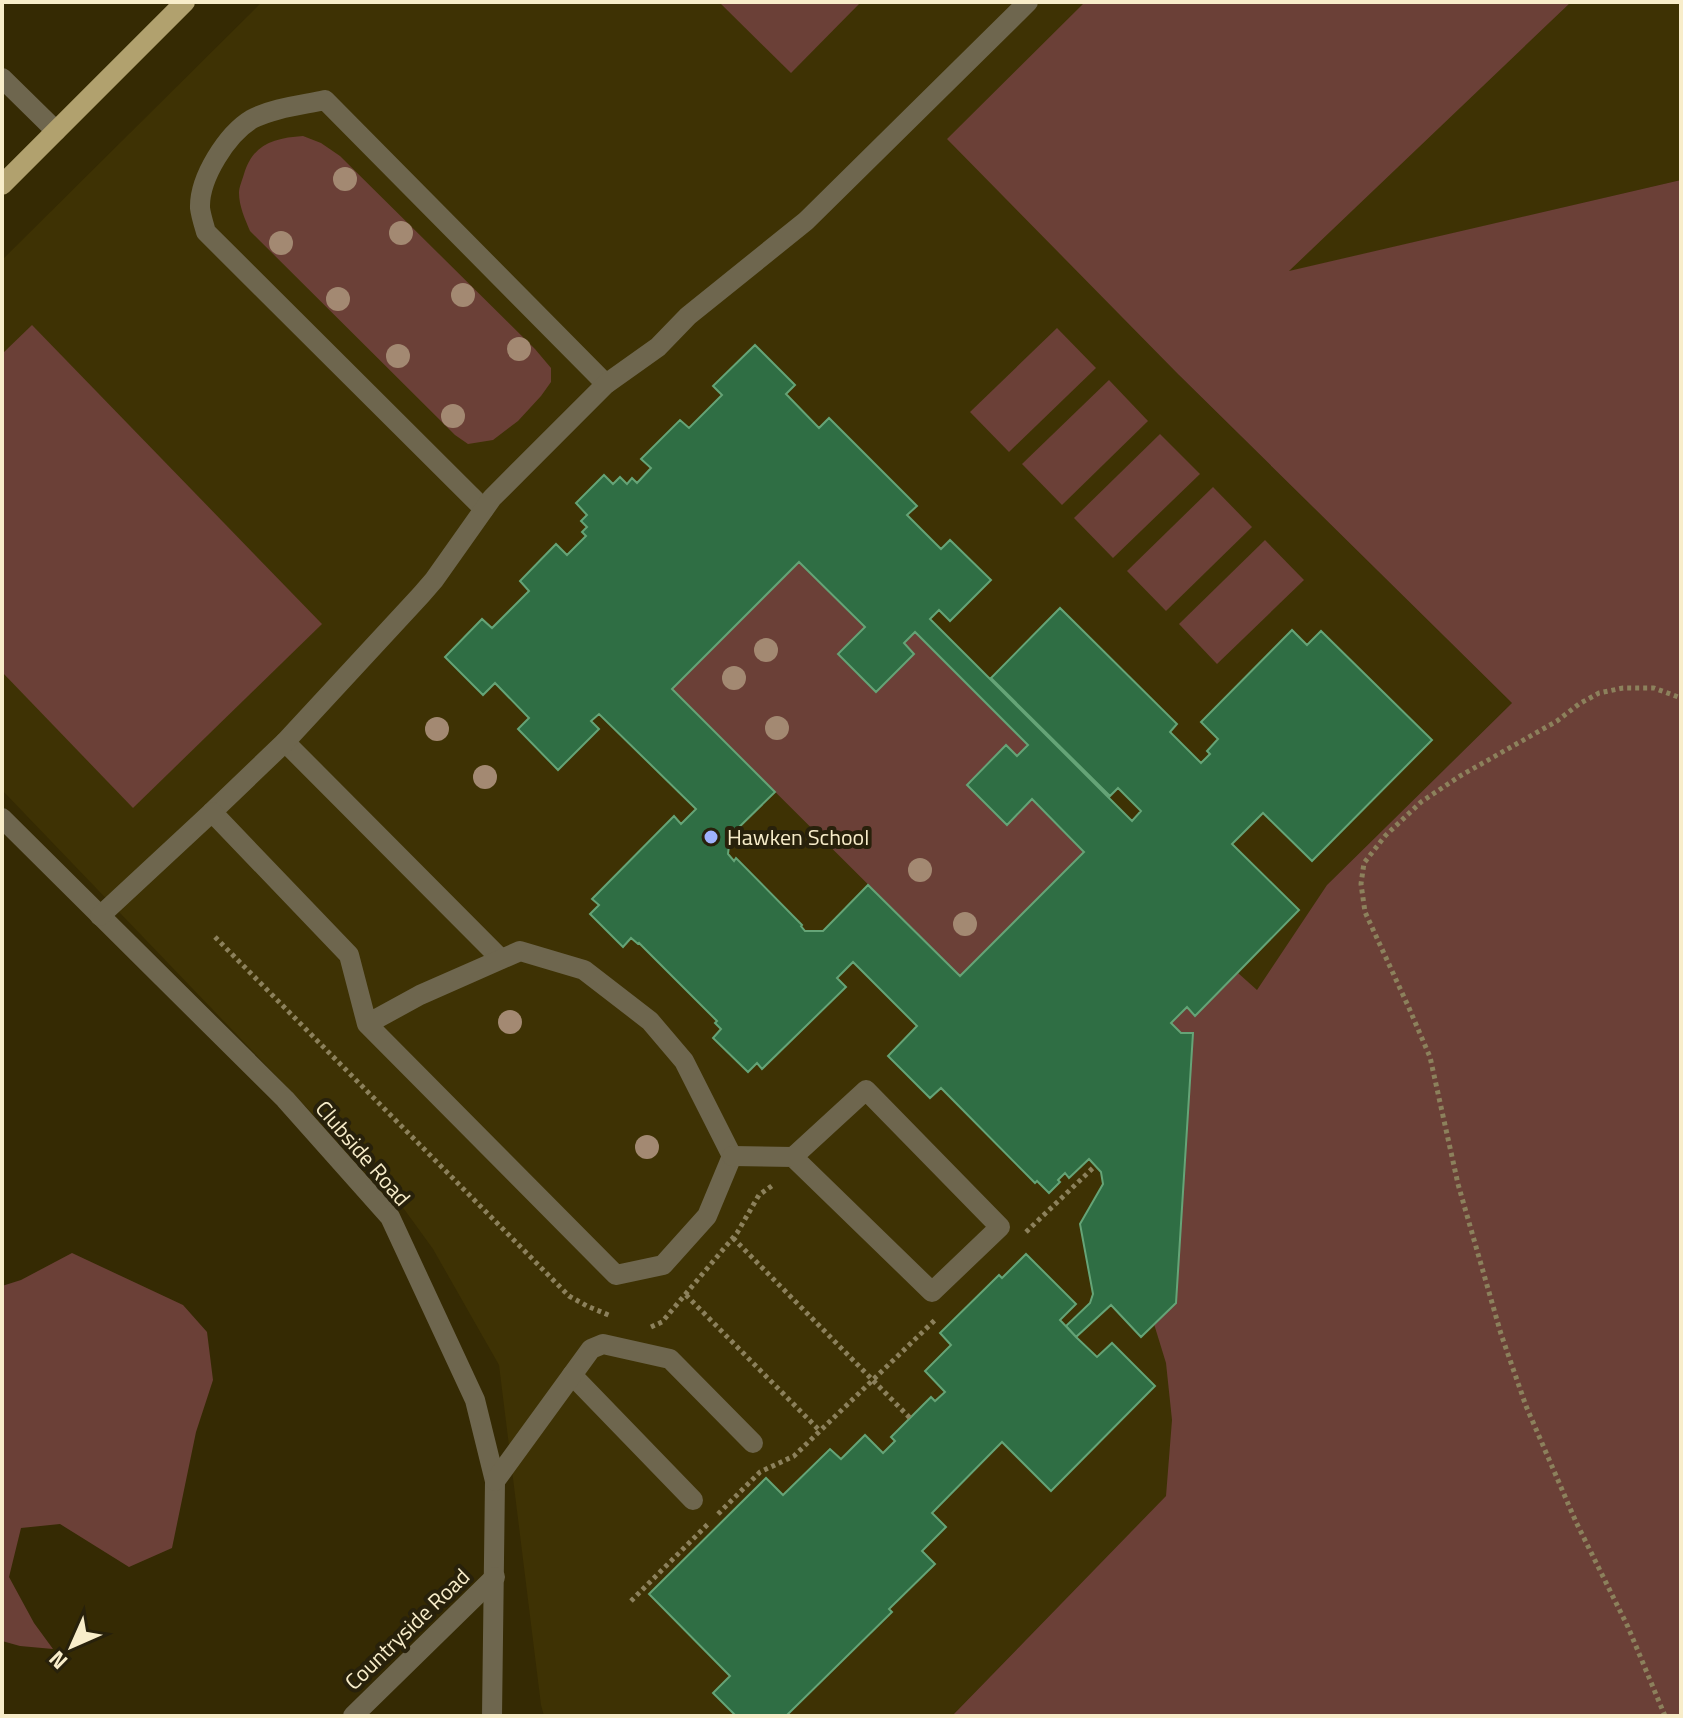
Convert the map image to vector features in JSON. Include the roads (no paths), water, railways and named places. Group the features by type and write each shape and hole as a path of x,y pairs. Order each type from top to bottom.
{"main road":[{"path":"2,185 185,2"}],"street":[{"path":"100,916 285,742 434,580 492,498 606,384 658,347 688,316 806,221 1028,2"},
{"path":"2,78 56,131"},
{"path":"484,509 206,232 200,207 205,182 230,139 252,120 279,110 325,100 606,384"},
{"path":"285,742 501,959"},
{"path":"212,812 349,955 367,1024 616,1275 663,1265 707,1216 732,1156 684,1061 650,1021 584,970 520,951 420,995 367,1024"},
{"name":"Clubside Road","path":"2,818 285,1099 390,1217 475,1400 495,1481 492,1716"},
{"path":"732,1156 793,1157 932,1292 1000,1227 866,1090 793,1157"},
{"path":"495,1481 591,1349 603,1344 670,1359 753,1443"},
{"path":"572,1375 693,1500"},
{"name":"Countryside Road","path":"353,1716 495,1577"}],"place":[{"name":"Hawken School","path":"711,837"}]}
